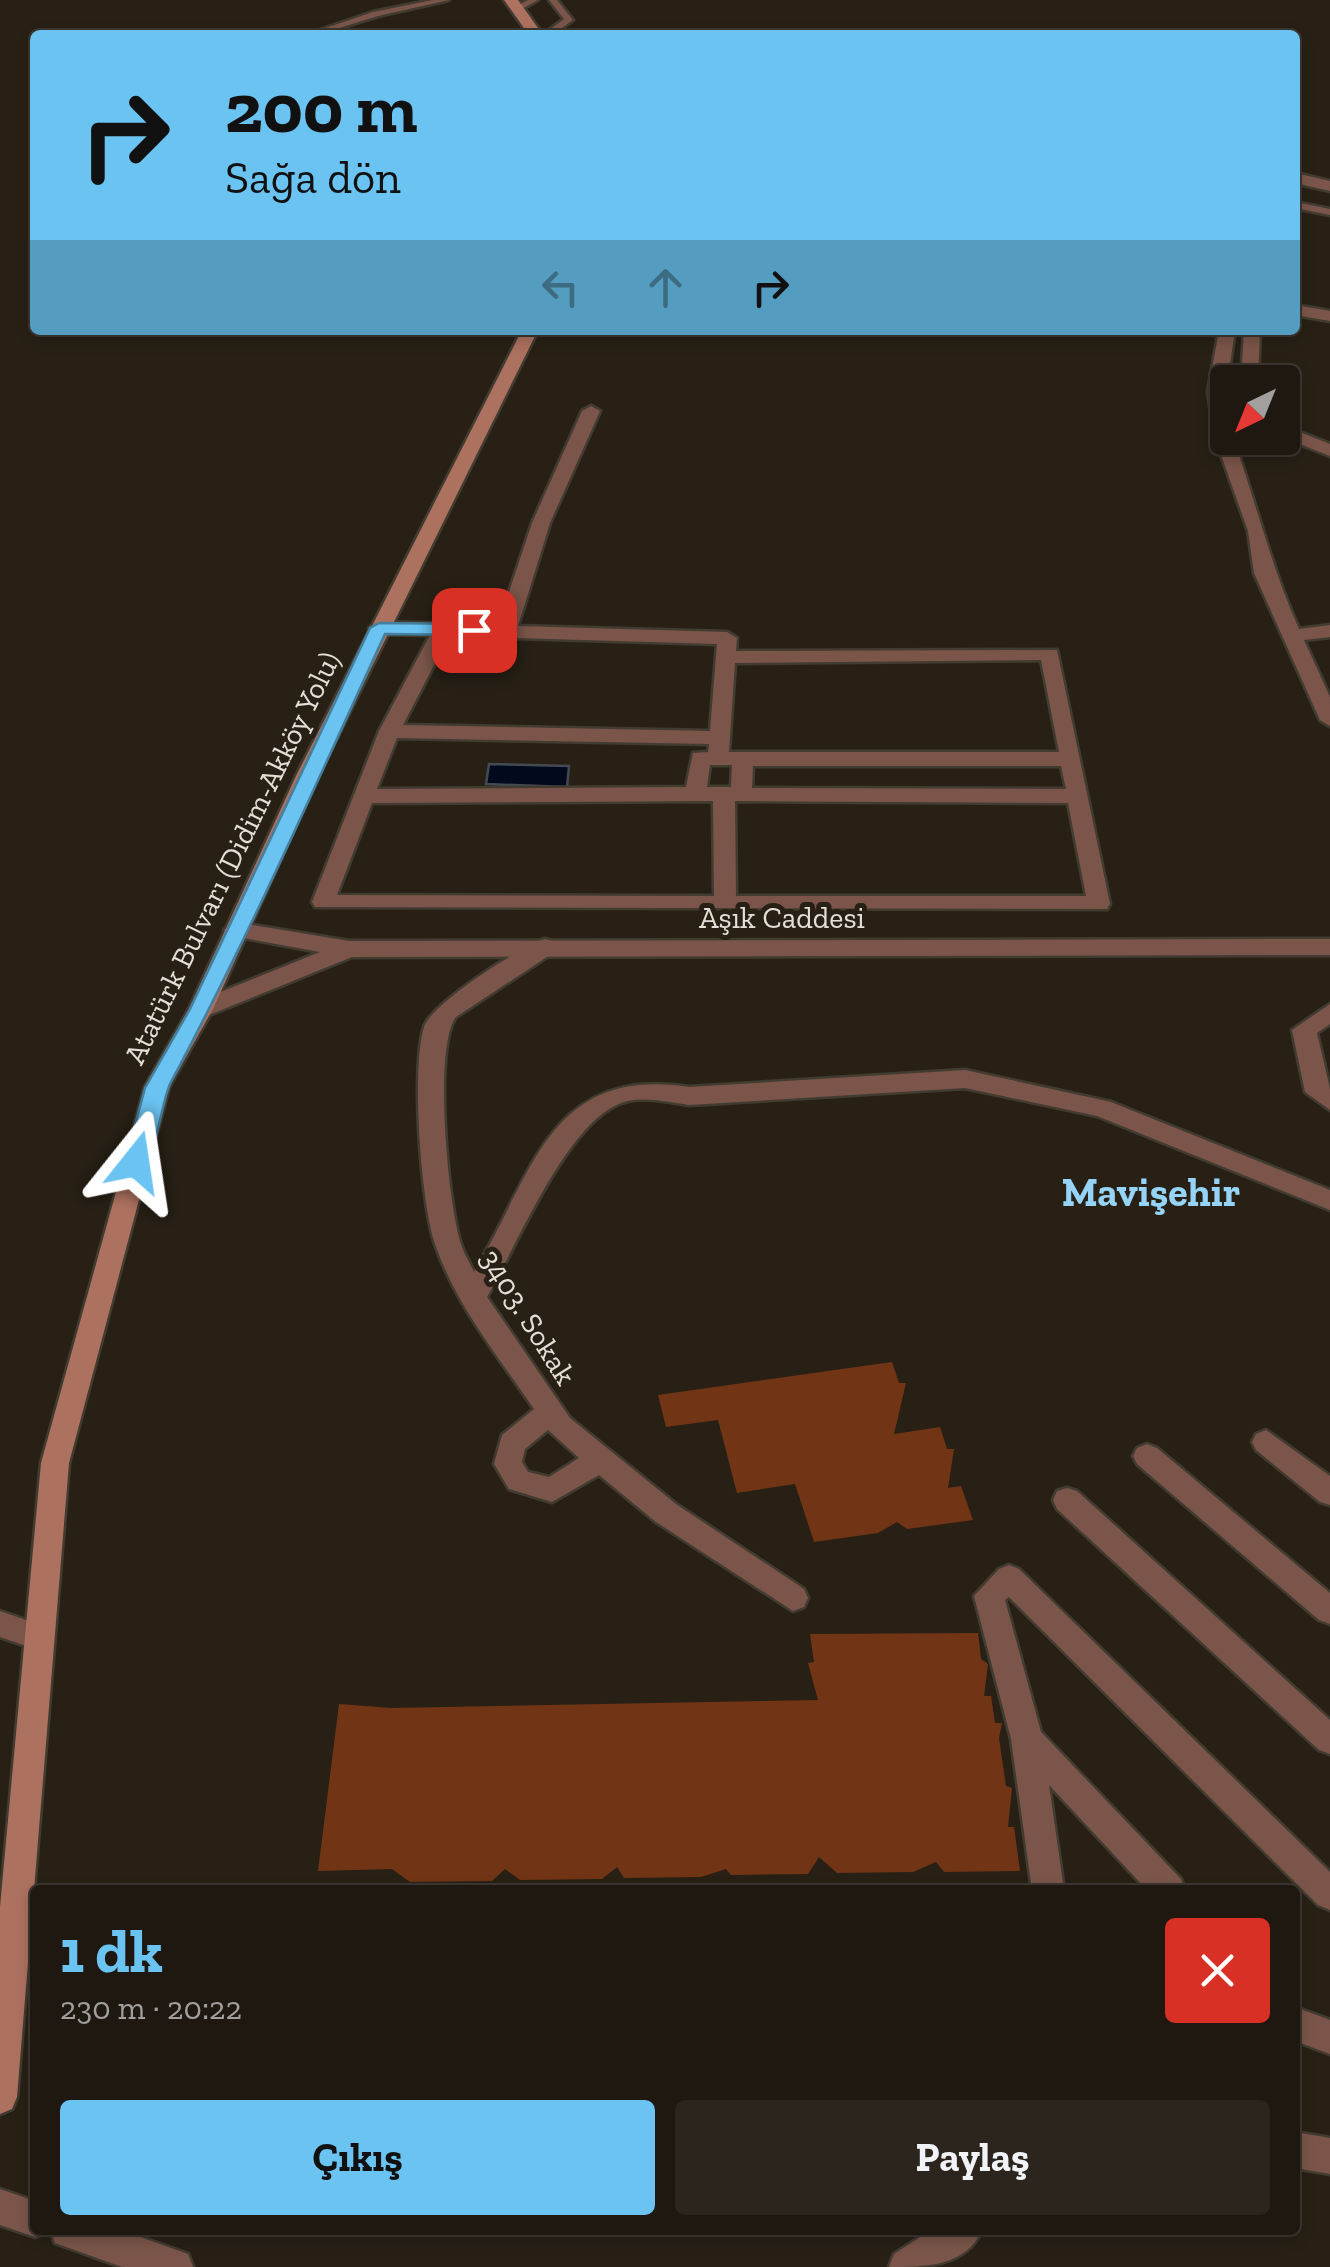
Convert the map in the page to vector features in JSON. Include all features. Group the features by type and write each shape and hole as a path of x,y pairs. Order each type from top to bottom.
{"main road":[{"path":"514,4 532,30"},
{"name":"Atatürk Bulvarı (Didim-Akköy Yolu)","path":"0,2097 55,1463 156,1088 201,1009 379,628 527,335"}],"street":[{"path":"1300,179 1330,186"},
{"path":"1300,311 1330,316"},
{"path":"1226,335 1217,391 1224,436 1257,531 1264,573 1296,635 1330,720"},
{"path":"1251,365 1252,335"},
{"path":"506,631 541,523 590,411"},
{"path":"1300,438 1330,451"},
{"path":"379,628 727,638 719,748"},
{"path":"443,629 389,731 323,902 1099,904 1050,654 726,658"},
{"path":"1296,635 1330,631"},
{"path":"389,731 719,748 744,759 1071,759"},
{"path":"696,794 700,758 719,748"},
{"path":"725,902 733,794 744,759"},
{"path":"362,796 1078,796"},
{"name":"Aşık Caddesi","path":"235,930 349,949 1330,947"},
{"name":"3403. Sokak","path":"545,947 448,1011 434,1034 431,1064 438,1196 448,1245 473,1298 549,1413 599,1460 666,1513 793,1598"},
{"path":"201,1009 349,949"},
{"path":"1330,1012 1304,1030 1317,1092 1330,1101"},
{"path":"473,1298 565,1128 592,1106 644,1090 690,1096 965,1079 1102,1108 1330,1200"},
{"path":"549,1413 512,1443 508,1464 518,1482 552,1490 599,1460"},
{"path":"1266,1442 1330,1493"},
{"path":"1147,1456 1330,1611"},
{"path":"1067,1500 1330,1740"},
{"path":"1047,1885 1027,1739 989,1596 1010,1578 1330,1894"},
{"path":"0,1624 38,1637"},
{"path":"1027,1739 1164,1885"},
{"path":"1300,2027 1330,2037"},
{"path":"1300,2151 1330,2156"},
{"path":"0,2207 30,2217"},
{"path":"82,2235 175,2267"},
{"path":"907,2267 956,2235"}],"lane":[{"path":"325,30 376,14 445,0"},
{"path":"514,4 534,0"},
{"path":"553,0 569,20 554,30"},
{"path":"1300,206 1330,212"}],"water":[{"path":"489,764 569,766 567,787 486,784"}],"building":[{"path":"892,1362 899,1383 906,1383 894,1434 940,1427 947,1449 954,1449 948,1488 961,1486 973,1520 907,1529 897,1522 878,1533 814,1542 795,1484 737,1493 718,1420 666,1427 658,1395"},
{"path":"978,1633 981,1659 988,1664 984,1696 991,1696 995,1723 1002,1723 999,1738 1006,1786 1012,1788 1008,1827 1014,1827 1020,1871 944,1872 936,1862 913,1872 837,1873 819,1857 808,1874 731,1875 726,1869 701,1877 624,1878 617,1867 602,1879 520,1880 505,1869 492,1881 410,1882 392,1869 318,1871 339,1704 391,1708 818,1700 808,1663 814,1662 810,1634"}],"district":[{"name":"Mavişehir","path":"1151,1192"}],"route":[{"path":"136,1162 156,1088 201,1009 379,628 474,630"}]}
